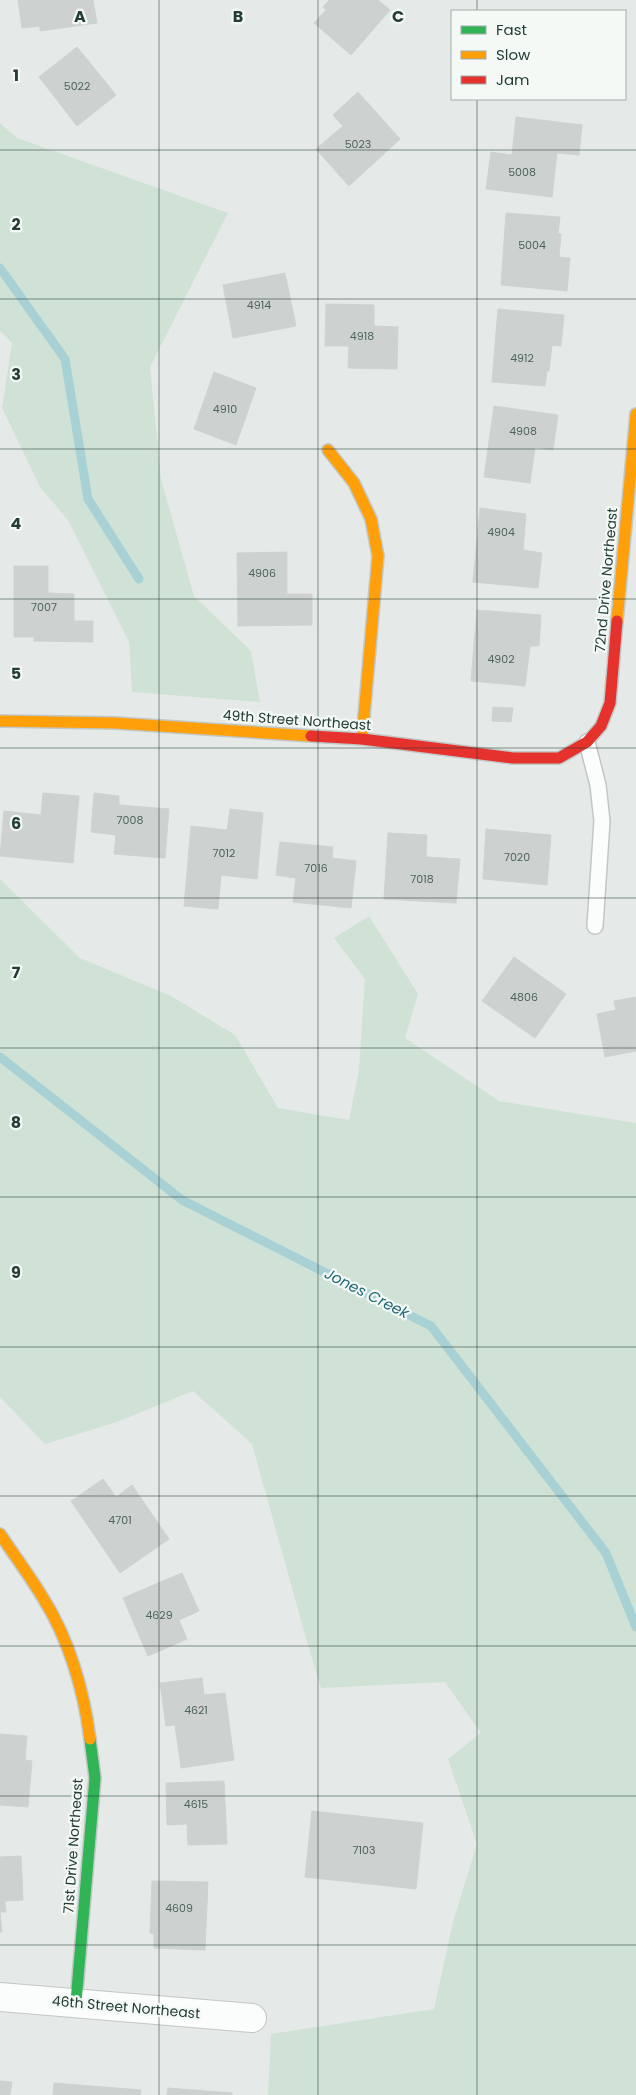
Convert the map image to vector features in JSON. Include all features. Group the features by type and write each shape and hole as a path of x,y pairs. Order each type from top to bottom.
{"street":[{"name":"72nd Drive Northeast","path":"587,742 601,726 610,703 636,414"},
{"path":"328,450 357,490 371,520 378,556 362,739"},
{"name":"49th Street Northeast","path":"0,721 115,723 362,739 513,758 559,758 587,742"},
{"name":"71st Drive Northeast","path":"0,1534 44,1599 66,1645 87,1714 94,1778 76,2002"},
{"name":"46th Street Northeast","path":"0,1997 252,2018"}],"lane":[{"path":"587,742 598,785 602,821 595,926"}],"green space":[{"path":"0,123 17,138 228,213 150,367 161,479 194,596 251,651 260,702 132,692 129,642 68,520 40,487 2,408 12,343 0,331"},
{"path":"0,879 80,958 171,996 235,1035 278,1108 349,1120 359,1070 365,979 334,938 369,916 418,994 405,1038 499,1101 636,1123 636,2095 268,2095 271,2034 434,2009 453,1922 477,1844 448,1759 481,1733 445,1682 321,1688 252,1444 193,1391 117,1422 45,1444 0,1397"}],"building":[{"path":"18,0 93,0 97,23 40,31 40,26 22,28"},
{"path":"329,0 378,0 390,10 351,55 314,23 326,10 323,7"},
{"path":"77,47 116,95 77,126 39,77"},
{"path":"358,92 400,139 349,186 316,149 343,126 333,115"},
{"path":"516,117 582,125 579,155 557,153 552,197 486,189 491,152 512,155"},
{"path":"506,213 560,217 558,233 561,234 559,257 570,258 567,291 501,285"},
{"path":"285,273 296,326 233,338 223,285"},
{"path":"326,304 374,305 374,326 398,327 397,369 348,368 349,346 325,346"},
{"path":"498,309 564,315 561,346 552,345 545,386 492,382"},
{"path":"214,372 256,388 236,445 194,429"},
{"path":"494,406 558,415 553,450 535,447 530,483 484,477"},
{"path":"480,508 526,514 523,550 542,553 538,588 473,582"},
{"path":"287,552 287,594 312,594 312,625 238,626 237,553"},
{"path":"14,566 48,566 48,593 74,594 74,621 93,621 93,642 34,641 34,637 14,637"},
{"path":"477,610 541,615 539,646 530,646 525,686 471,681"},
{"path":"493,707 513,708 511,722 492,721"},
{"path":"43,793 79,796 73,863 0,856 4,811 41,815"},
{"path":"94,793 119,796 119,805 169,809 165,858 114,854 116,835 91,832"},
{"path":"230,809 263,813 257,879 221,875 218,909 184,906 191,826 227,830"},
{"path":"486,829 551,835 547,885 483,879"},
{"path":"388,833 427,835 426,857 460,859 456,903 384,899"},
{"path":"280,842 333,847 332,858 356,861 351,908 293,902 296,878 276,875"},
{"path":"514,957 566,994 535,1038 482,1001"},
{"path":"636,997 636,1051 605,1057 597,1014 616,1010 614,1001"},
{"path":"103,1479 116,1497 132,1485 169,1539 120,1573 71,1501"},
{"path":"182,1573 199,1611 179,1620 187,1639 148,1656 123,1598"},
{"path":"202,1678 204,1695 225,1693 234,1760 181,1768 175,1725 166,1726 160,1683"},
{"path":"0,1734 27,1736 25,1760 32,1761 28,1807 0,1805"},
{"path":"224,1781 227,1844 188,1845 187,1824 167,1825 166,1783"},
{"path":"312,1811 423,1823 416,1889 305,1877"},
{"path":"21,1856 23,1900 5,1901 6,1912 0,1912 0,1857"},
{"path":"152,1881 208,1882 205,1950 154,1948 154,1934 150,1933"},
{"path":"0,1912 2,1932 0,1932"},
{"path":"0,2081 12,2082 10,2095 0,2095"},
{"path":"54,2083 141,2090 140,2095 53,2095"},
{"path":"168,2088 232,2093 232,2095 167,2095"}],"waterway":[{"path":"0,268 65,359 88,499 139,579"},
{"name":"Jones Creek","path":"0,1057 182,1200 431,1326 606,1553 636,1627"}],"traffic: fast":[{"path":"76,2002 95,1778 90,1739"}],"traffic: slow":[{"path":"617,621 636,414"},
{"path":"328,450 354,483 371,519 378,556 362,739"},
{"path":"0,721 115,723 311,736"},
{"path":"0,1534 38,1590 68,1648 84,1702 90,1739"}],"traffic: jam":[{"path":"311,736 362,739 513,758 559,758 587,742 601,726 610,703 617,621"}]}
